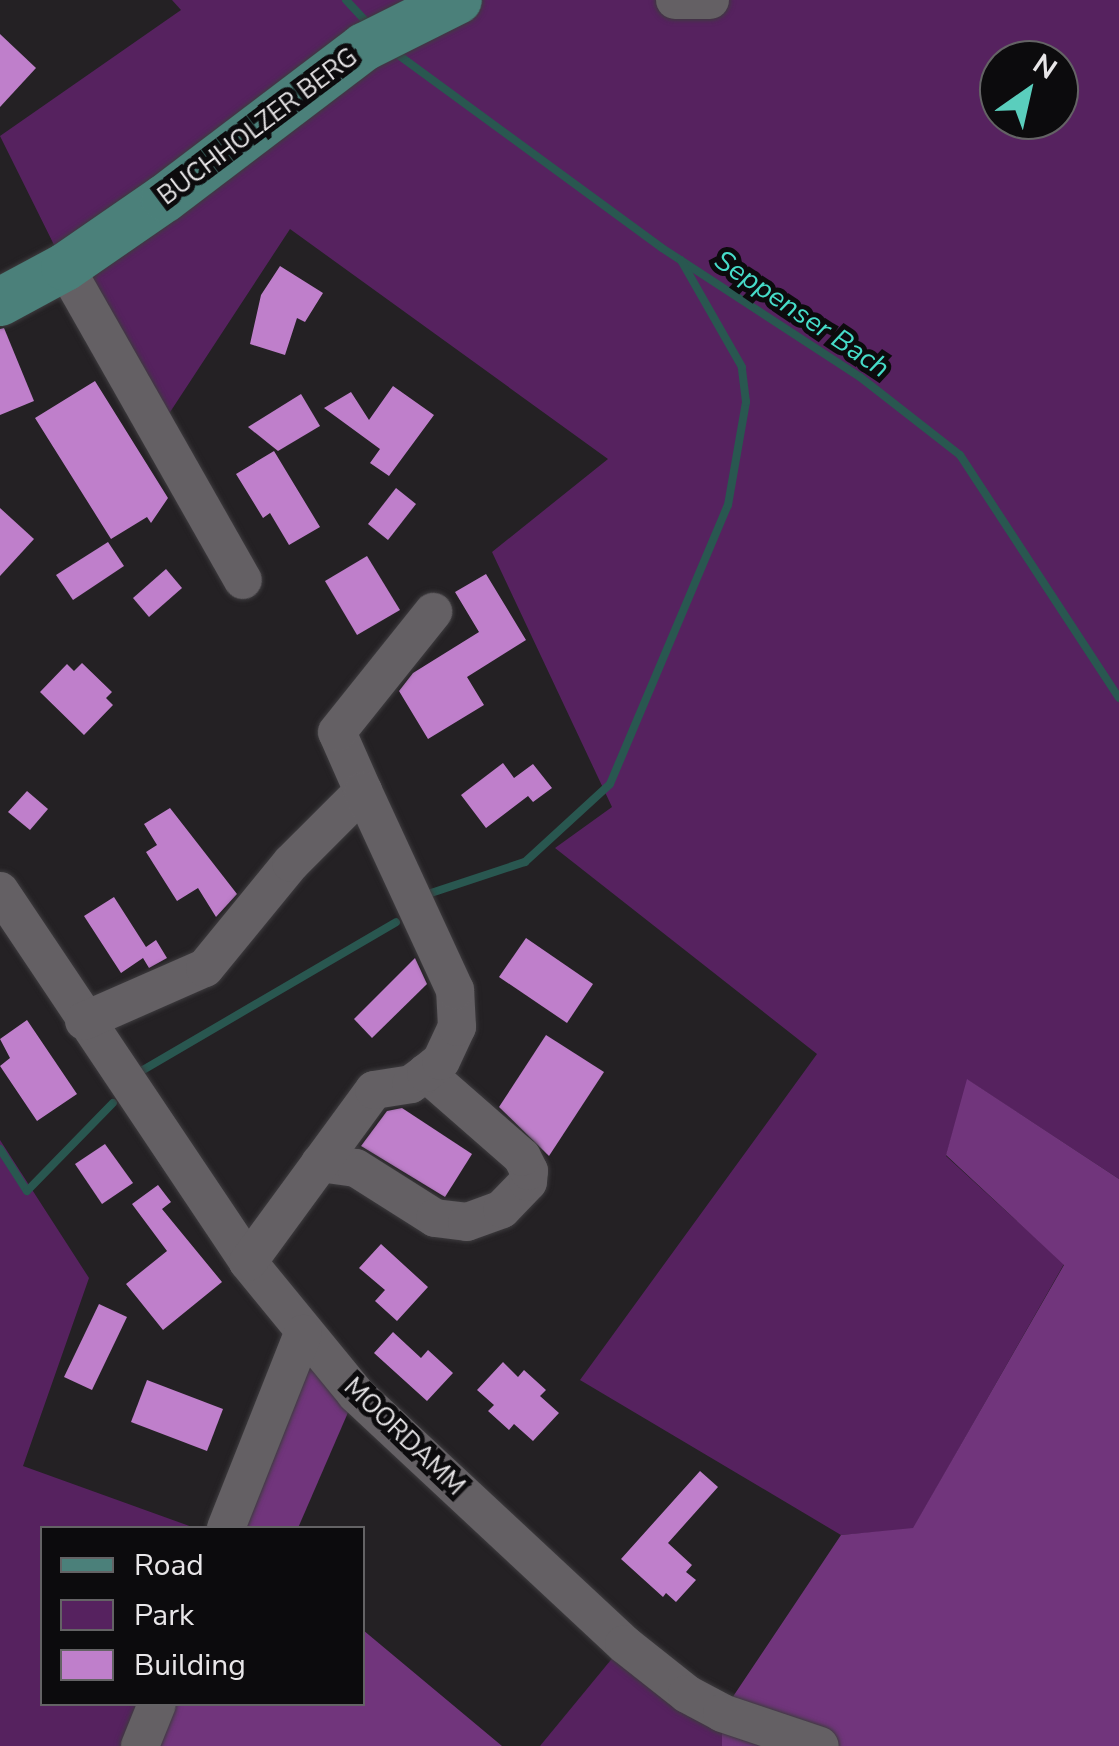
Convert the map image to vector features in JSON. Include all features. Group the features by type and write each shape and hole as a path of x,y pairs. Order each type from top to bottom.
{"main road":[{"name":"BUCHHOLZER BERG","path":"0,302 66,267 382,36 458,0"}],"street":[{"path":"675,0 710,0"},
{"path":"66,267 243,580"},
{"path":"248,1262 374,1090 411,1084 426,1073 441,1061 457,1027 454,990 338,732 432,612"},
{"path":"84,1021 204,968 291,863 363,791"},
{"name":"MOORDAMM","path":"0,891 248,1262 303,1334 356,1394 649,1664 687,1694 722,1713 820,1746"},
{"path":"320,1163 356,1168 435,1218 467,1222 485,1217 520,1194 529,1172 522,1157 426,1073"},
{"path":"227,1526 303,1334"},
{"path":"140,1746 156,1706"}],"green space":[{"path":"172,0 1119,0 1119,1179 968,1080 946,1156 1064,1264 913,1529 841,1535 580,1380 817,1054 555,848 612,807 492,552 608,459 290,229 157,432 65,267 0,136 181,10"},
{"path":"0,1140 89,1278 23,1466 189,1526 40,1526 40,1706 156,1706 140,1746 0,1746"},
{"path":"624,1644 820,1746 540,1746"}],"shaded area":[{"path":"967,1079 1119,1179 1119,1746 722,1746 722,1713 841,1535 913,1528 1064,1265 946,1155"},
{"path":"303,1334 356,1394 299,1526 227,1526"},
{"path":"365,1632 502,1746 140,1746 156,1706 365,1706"}],"building":[{"path":"0,34 36,68 0,107"},
{"path":"280,266 323,293 305,322 297,318 285,355 250,344 261,295"},
{"path":"4,328 34,401 0,415 0,329"},
{"path":"95,381 168,498 151,523 147,517 111,539 35,418"},
{"path":"393,386 434,415 389,476 370,463 380,449 324,408 351,392 369,420"},
{"path":"301,394 320,426 278,451 248,427"},
{"path":"274,451 320,527 289,545 270,513 263,518 236,474"},
{"path":"396,488 416,504 388,540 368,524"},
{"path":"0,508 34,539 0,576"},
{"path":"108,542 124,566 73,600 56,575"},
{"path":"367,556 400,610 357,635 325,581"},
{"path":"166,569 182,588 149,617 133,598"},
{"path":"486,574 526,640 467,677 484,705 428,739 399,691 413,673 479,632 455,592"},
{"path":"82,663 112,692 106,698 113,705 84,735 40,692 67,664 74,671"},
{"path":"503,763 514,778 533,764 552,788 533,802 528,796 486,828 461,795"},
{"path":"27,791 48,809 30,830 8,812"},
{"path":"170,808 237,894 216,917 198,888 177,901 146,852 157,845 144,824"},
{"path":"114,897 146,947 156,940 167,958 149,968 143,958 121,973 84,916"},
{"path":"526,938 593,984 567,1023 499,977"},
{"path":"415,958 427,984 372,1038 354,1019"},
{"path":"27,1020 77,1094 37,1121 0,1066 10,1058 0,1039"},
{"path":"546,1035 604,1072 549,1156 499,1107"},
{"path":"402,1108 472,1154 445,1197 361,1146 387,1111"},
{"path":"105,1144 133,1183 102,1204 75,1164"},
{"path":"158,1185 171,1202 162,1209 222,1282 163,1330 126,1284 167,1251 132,1204"},
{"path":"381,1244 428,1287 397,1321 375,1301 385,1290 359,1268"},
{"path":"99,1304 127,1317 92,1390 64,1377"},
{"path":"393,1332 421,1358 428,1350 453,1373 427,1401 374,1353"},
{"path":"503,1362 518,1377 524,1370 546,1390 540,1396 559,1413 533,1441 514,1424 509,1430 488,1411 494,1405 477,1390"},
{"path":"147,1380 223,1409 207,1451 131,1422"},
{"path":"700,1471 718,1487 668,1543 692,1565 686,1572 696,1580 676,1602 666,1593 663,1597 621,1559"}],"waterway":[{"name":"Seppenser Bach","path":"346,0 364,19"},
{"name":"Seppenser Bach","path":"393,51 662,248 860,377 960,455 1119,698"},
{"path":"431,893 525,862 610,784 728,505 746,402 742,367 681,260"},
{"path":"143,1070 396,922"},
{"path":"0,1149 27,1191 113,1103"}]}
